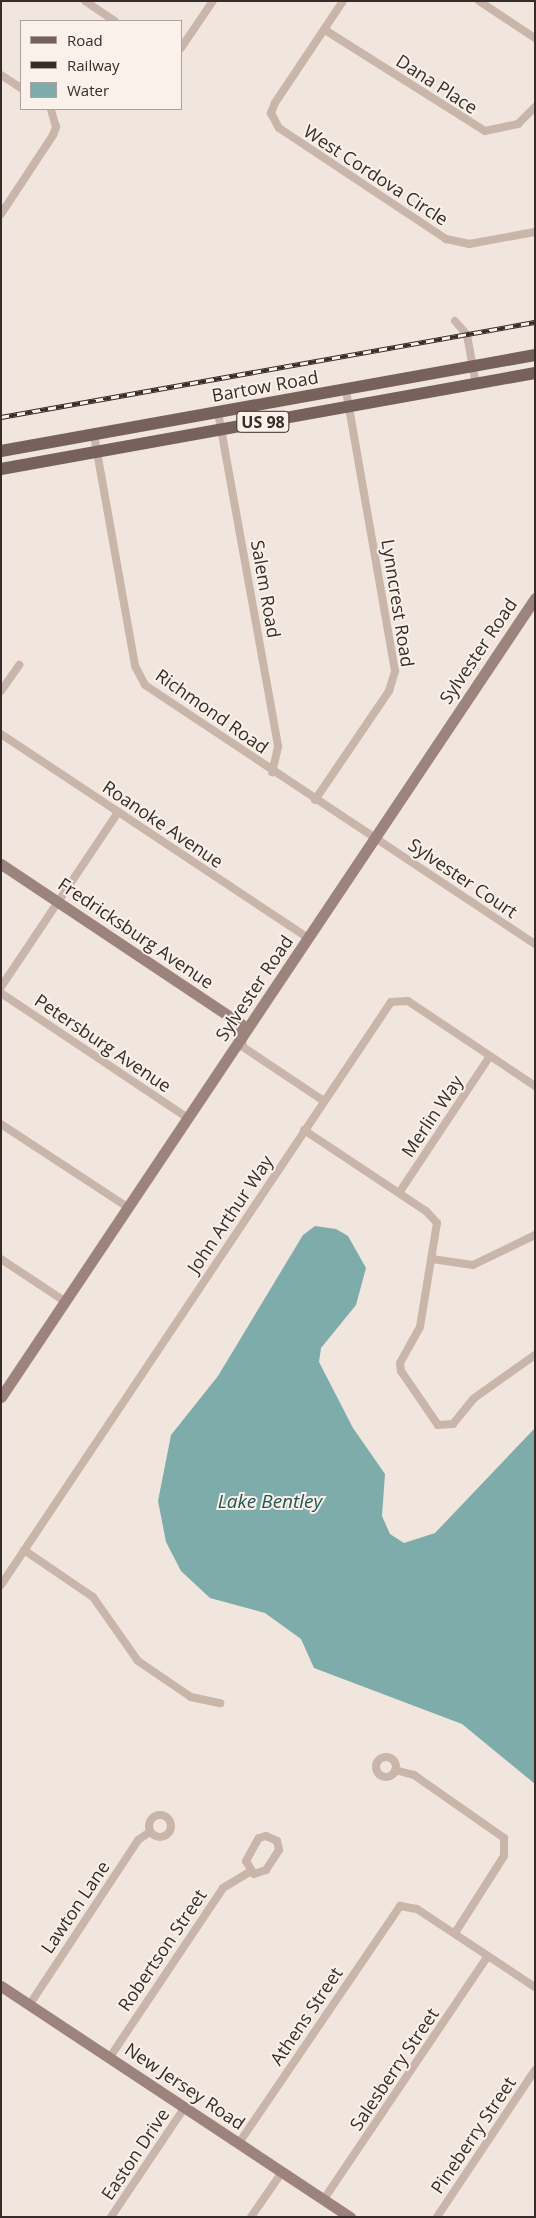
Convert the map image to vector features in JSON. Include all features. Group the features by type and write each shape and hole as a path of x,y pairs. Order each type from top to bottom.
{"main road":[{"name":"Bartow Road","path":"1,451 535,355"},
{"name":"Bartow Road","path":"1,469 535,373"}],"street":[{"path":"85,1 114,20"},
{"path":"182,47 213,1"},
{"path":"325,30 343,1"},
{"path":"479,1 535,38"},
{"name":"Dana Place","path":"325,30 485,130 518,124 535,108"},
{"name":"West Cordova Circle","path":"325,30 271,113 279,128 446,238 469,244 535,232"},
{"path":"1,75 20,87"},
{"path":"1,214 53,135 55,117 52,110"},
{"path":"455,321 467,335 476,384"},
{"name":"Lynncrest Road","path":"315,800 389,691 395,671 346,390"},
{"name":"Salem Road","path":"218,412 278,747 272,772"},
{"name":"Richmond Road","path":"94,435 139,677 157,695 374,838"},
{"name":"Sylvester Road","path":"1,1396 129,1208 535,598"},
{"path":"1,691 19,665"},
{"name":"Roanoke Avenue","path":"1,734 308,938"},
{"path":"1,987 118,812"},
{"name":"Sylvester Court","path":"374,838 535,944"},
{"name":"Fredricksburg Avenue","path":"1,864 241,1024 242,1036"},
{"name":"Petersburg Avenue","path":"1,993 188,1118"},
{"name":"John Arthur Way","path":"1,1585 391,1002 408,1001 535,1086"},
{"path":"242,1036 243,1047 324,1101"},
{"name":"Merlin Way","path":"399,1193 490,1056"},
{"path":"1,1124 129,1208"},
{"path":"304,1130 399,1193 437,1223 420,1327 400,1363 401,1371 438,1424 453,1424 480,1393 535,1355"},
{"path":"432,1259 473,1265 535,1235"},
{"path":"1,1259 66,1302"},
{"path":"24,1550 93,1597 138,1661 191,1697 220,1702"},
{"path":"396,1770 414,1775 504,1838 504,1856 455,1933 535,1987"},
{"name":"Lawton Lane","path":"30,2004 138,1840 150,1832"},
{"name":"Robertson Street","path":"110,2057 223,1888 250,1872 266,1870 279,1850 274,1838 259,1838 246,1860 250,1872"},
{"name":"Athens Street","path":"239,2143 398,1907 409,1905 455,1933"},
{"name":"Salesberry Street","path":"324,2199 488,1956"},
{"name":"New Jersey Road","path":"1,1986 350,2217"},
{"name":"Pineberry Street","path":"437,2217 535,2070"},
{"name":"Easton Drive","path":"111,2217 184,2107"},
{"path":"251,2217 282,2172"}],"water":[{"name":"Lake Bentley","path":"315,1226 336,1229 348,1236 366,1268 356,1305 321,1348 319,1362 353,1428 385,1474 382,1516 390,1534 404,1543 435,1533 535,1428 535,1784 462,1724 314,1668 301,1639 265,1613 210,1598 181,1571 166,1542 158,1501 171,1435 218,1376 303,1235"}],"railway":[{"path":"1,417 535,322"}]}
